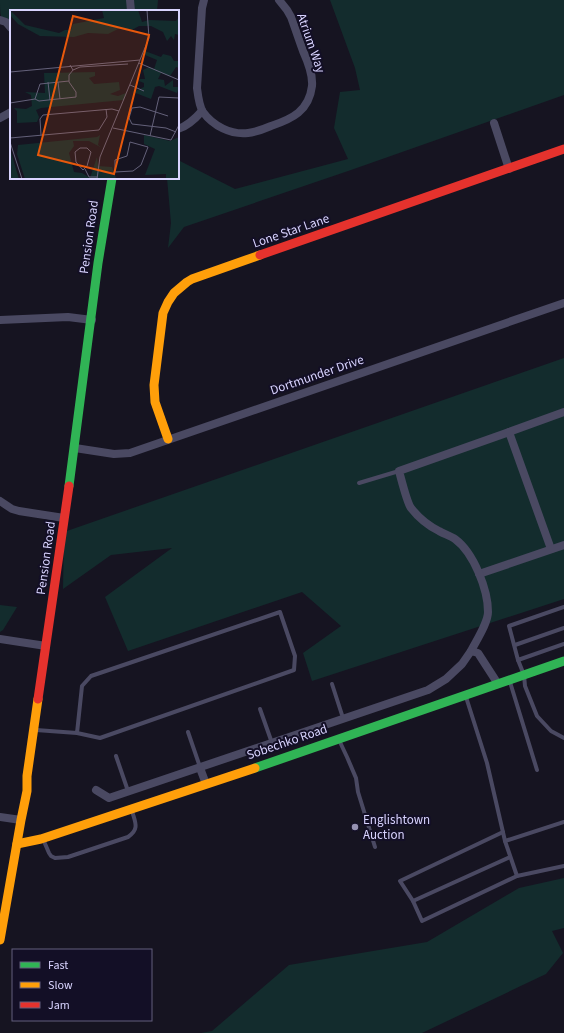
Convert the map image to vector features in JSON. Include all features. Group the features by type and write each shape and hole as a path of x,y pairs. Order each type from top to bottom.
{"street":[{"path":"130,0 132,10"},
{"path":"179,129 194,120 202,111 197,88 202,8 204,0"},
{"name":"Atrium Way","path":"202,111 212,122 222,128 231,132 247,133 258,131 286,121 296,115 307,102 312,85 310,70 288,10 279,0"},
{"path":"0,20 6,22 10,27"},
{"path":"0,118 10,113"},
{"path":"494,123 509,169"},
{"name":"Lone Star Lane","path":"168,440 156,402 154,385 166,305 173,293 186,282 564,149"},
{"name":"Pension Road","path":"0,940 27,791 27,776 75,448 98,263 112,179"},
{"name":"Dortmunder Drive","path":"75,448 102,453 121,454 130,452 564,303"},
{"path":"0,320 68,317 92,320"},
{"path":"96,790 108,798 128,792 428,690 446,679 462,664 482,632 488,613 485,593 474,562 464,548 455,539 437,530 410,507 399,471 564,412"},
{"path":"510,432 551,549"},
{"path":"0,501 12,509 19,511 64,518"},
{"path":"479,574 564,545"},
{"path":"0,639 46,646"},
{"path":"471,651 478,652 498,684"},
{"name":"Sobechko Road","path":"17,844 43,839 564,661"},
{"path":"200,768 206,784"},
{"path":"0,817 21,820"}],"lane":[{"path":"359,483 399,471"},
{"path":"564,607 509,626 518,660 524,675 525,686 537,716 551,731 564,738"},
{"path":"34,729 77,733 100,738 294,670 295,656 280,612 91,676 82,686 77,733"},
{"path":"515,645 564,628"},
{"path":"518,660 564,644"},
{"path":"510,680 538,770"},
{"path":"332,684 343,718"},
{"path":"465,695 487,763 505,841 517,876"},
{"path":"260,709 272,743"},
{"path":"188,732 200,768"},
{"path":"339,738 356,778 358,792 375,847"},
{"path":"116,756 128,792"},
{"path":"43,839 51,856 54,858 68,858 128,837 132,834 136,830 136,824 132,809"},
{"path":"505,841 564,822"},
{"path":"503,832 400,881 413,901 422,921 517,876 564,866"},
{"path":"413,901 510,857"}],"green space":[{"path":"0,0 158,0 157,10 10,10 10,30 7,28 1,17"},
{"path":"330,0 564,0 564,95 184,227 168,248 171,223 167,179 179,179 179,161 235,189 348,159 334,128 340,92 360,90 355,68"},
{"path":"564,358 564,599 312,681 303,653 341,626 302,592 128,651 105,597 172,548 111,555 63,589 64,532"},
{"path":"0,605 17,607 3,630 0,632"},
{"path":"564,878 564,928 552,931 563,953 546,974 422,1033 201,1033 212,1031 289,965 427,942 519,888"}],"traffic: fast":[{"path":"69,486 98,263 112,179"},
{"path":"255,768 564,661"}],"traffic: slow":[{"path":"168,439 155,402 154,385 163,313 168,302 174,293 192,279 260,255"},
{"path":"0,940 27,791 27,776 38,699"},
{"path":"17,844 41,839 255,768"}],"traffic: jam":[{"path":"260,255 564,149"},
{"path":"38,699 69,486"}],"place":[{"name":"Englishtown Auction","path":"355,827"}]}
